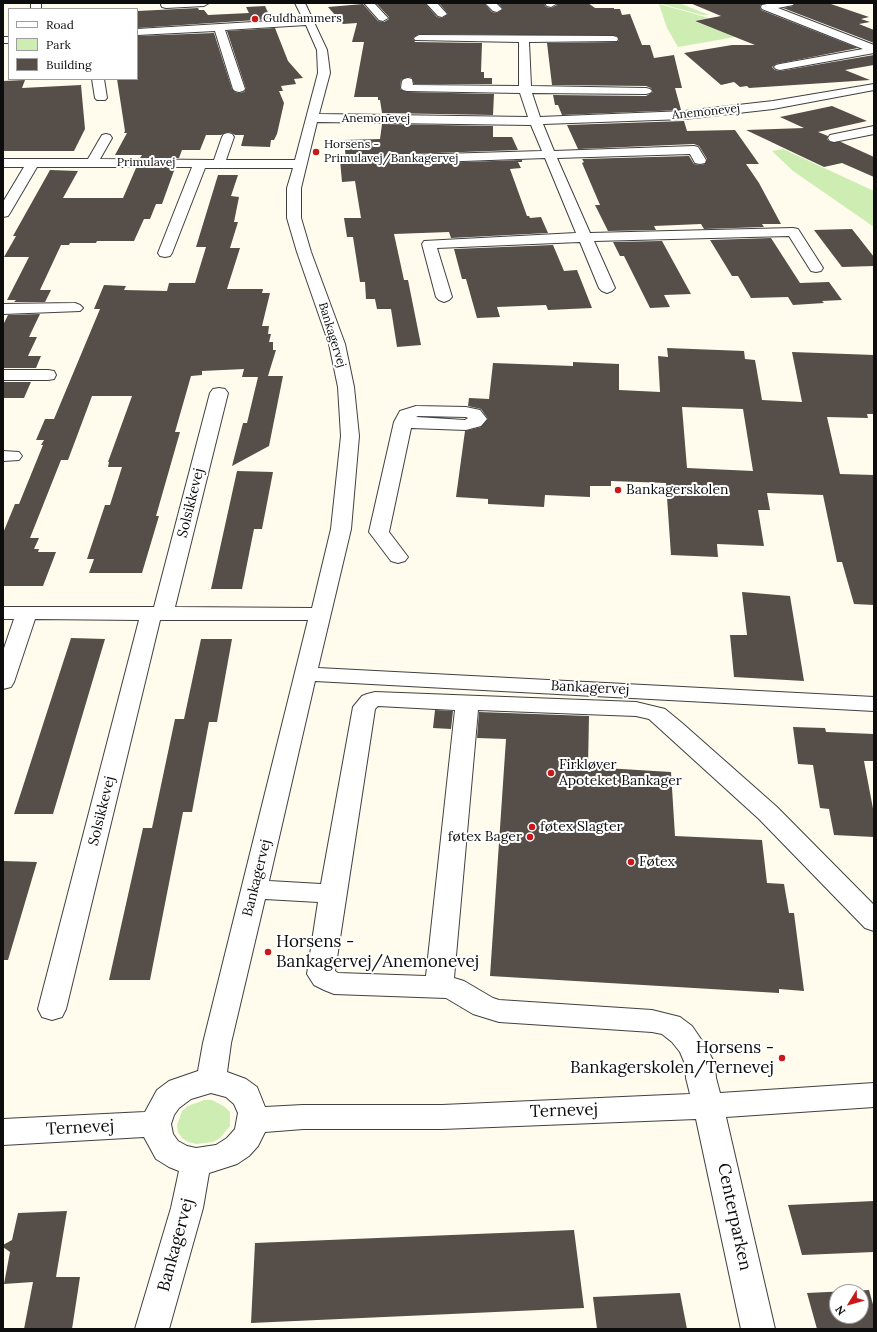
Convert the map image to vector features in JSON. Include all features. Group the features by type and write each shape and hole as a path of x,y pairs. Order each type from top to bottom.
{"street":[{"path":"172,30 167,10 204,3"},
{"name":"Bankagervej","path":"211,1081 217,1043 341,529 350,436 346,387 337,344 304,252 294,218 294,188 299,164 324,73 322,50 300,3"},
{"path":"369,3 383,18"},
{"path":"431,3 442,14"},
{"path":"789,3 766,7 874,49"},
{"path":"280,14 286,24"},
{"path":"138,32 310,22"},
{"path":"219,28 239,89"},
{"path":"419,38 524,39 587,35 613,39"},
{"path":"524,39 525,90 530,109 607,288"},
{"path":"780,67 874,49"},
{"path":"98,80 101,98"},
{"path":"408,81 407,88 646,91"},
{"name":"Anemonevej","path":"312,118 536,120 685,115 773,104 874,87"},
{"path":"834,138 874,130"},
{"path":"219,163 228,137"},
{"name":"Primulavej","path":"92,163 106,138"},
{"path":"408,159 694,150 700,160"},
{"name":"Primulavej","path":"3,163 299,164"},
{"path":"3,213 33,163"},
{"name":"Primulavej","path":"165,253 200,163"},
{"path":"444,297 429,244 586,237 793,232 816,268"},
{"path":"3,309 75,308"},
{"path":"3,375 48,375"},
{"name":"Solsikkevej","path":"52,1009 157,613 219,393"},
{"path":"398,557 380,532 403,422"},
{"path":"3,613 320,614"},
{"path":"3,682 27,613"},
{"name":"Bankagervej","path":"305,674 874,704"},
{"name":"Centerparken","path":"758,1329 700,1064 691,1045 682,1034 670,1025 652,1021 499,1011 483,1006 454,989 439,987 334,983 324,978 321,974 364,707 370,701 382,699 636,709 657,714 768,813 874,921"},
{"path":"439,987 467,703"},
{"path":"254,890 333,894"},
{"path":"211,1081 224,1083 236,1088 246,1096 252,1106 253,1120 247,1136 238,1147 226,1155 218,1158 196,1161 180,1158 167,1150 159,1138 156,1124 160,1111 168,1099 180,1090 195,1084 211,1081"},
{"name":"Ternevej","path":"253,1120 303,1117 442,1116 708,1106 874,1096"},
{"name":"Ternevej","path":"3,1132 156,1124"},
{"name":"Bankagervej","path":"152,1329 187,1208 196,1161"}],"green space":[{"path":"658,3 679,3 709,15 702,15"},
{"path":"659,4 709,18 694,21 735,37 678,47 667,28"},
{"path":"783,149 874,191 874,227 793,171 772,151"},
{"path":"204,1100 212,1100 225,1107 230,1112 230,1126 220,1138 213,1142 196,1144 188,1142 182,1138 178,1132 177,1125 182,1111 188,1106"}],"building":[{"path":"376,3 425,3 437,17 442,18 448,14 439,3 484,3 492,12 497,13 503,9 498,3 544,3 546,7 551,8 557,5 557,3 588,3 595,8 620,9 622,15 630,14 642,45 650,45 654,58 674,55 682,88 675,88 681,110 562,115 558,105 555,105 553,95 646,96 653,92 651,88 646,86 552,85 547,43 617,42 619,40 617,36 419,34 413,38 415,42 482,43 481,72 484,72 484,78 492,78 492,84 414,84 412,78 408,77 401,80 400,89 407,92 494,94 493,115 382,113 380,100 378,100 378,97 354,97 364,42 352,42 357,23 343,24 328,7 363,4 378,21 384,22 389,19 389,17"},
{"path":"690,3 764,3 760,6 761,10 858,48 776,64 772,67 775,70 780,71 874,55 874,65 845,70 870,80 749,88 747,86 740,87 734,82 721,85 684,53 732,45 755,45 695,21 721,16"},
{"path":"795,3 828,3 869,17 861,19 870,22 859,24 874,30 874,43 783,8 793,6"},
{"path":"265,6 271,19 138,28 138,11 198,8 199,10 204,10 208,15 249,13 246,7"},
{"path":"275,28 288,61 303,78 294,79 296,84 281,86 283,91 279,91 284,103 277,134 274,140 271,140 270,147 241,146 244,135 235,135 228,132 221,135 206,135 200,150 182,150 179,158 140,158 142,155 115,155 127,133 124,133 125,131 117,80 138,80 138,36 214,33 232,89 239,93 244,92 246,89 227,31"},
{"path":"25,80 22,88 81,85 85,129 74,151 3,151 3,81"},
{"path":"832,106 867,121 818,132 828,136 827,139 830,142 841,142 874,157 874,177 842,163 824,167 746,130 804,128 780,117"},
{"path":"684,121 687,131 735,130 759,164 746,164 759,183 781,224 762,224 764,227 704,229 701,224 654,226 656,230 608,231 595,205 600,205 582,163 584,162 582,159 689,156 694,164 700,165 705,164 707,159 699,146 694,144 578,149 567,125"},
{"path":"382,124 493,126 493,137 512,137 518,150 408,154 403,155 401,159 403,163 408,164 522,160 522,162 518,162 521,168 510,169 527,216 530,218 541,217 548,233 451,238 449,232 394,234 404,280 408,280 421,345 397,347 391,309 377,309 375,299 366,299 365,282 360,282 353,237 347,237 344,218 361,218 355,181 342,182 340,160 346,160 344,140 380,139"},
{"path":"136,168 175,168 162,204 156,204 150,219 144,219 134,241 97,241 96,243 70,243 69,245 61,245 40,290 51,290 45,302 14,302 16,300 7,300 29,257 4,257 16,236 13,236 50,170 78,171 63,198 123,198"},
{"path":"218,175 238,175 231,196 239,197 234,222 238,222 230,248 240,248 227,289 263,289 262,293 270,293 262,326 269,326 268,334 271,334 269,342 273,342 273,350 276,350 268,376 283,376 269,446 232,466 243,423 247,423 258,377 242,377 244,369 202,371 202,375 191,376 175,432 180,432 156,516 159,516 142,573 89,573 94,559 87,559 105,505 110,505 122,467 108,467 108,462 132,396 92,396 68,460 61,460 30,538 39,538 34,549 39,549 38,552 56,552 43,586 3,586 3,533 15,504 19,504 43,445 41,445 44,440 36,440 45,419 54,419 100,309 94,309 104,285 126,286 124,290 167,291 169,283 195,283 206,247 196,247"},
{"path":"852,229 874,257 874,266 842,267 814,230"},
{"path":"771,238 800,283 829,282 842,300 793,305 788,297 751,298 738,276 732,276 710,240"},
{"path":"662,241 691,294 664,295 670,307 650,308 624,256 620,256 613,242"},
{"path":"553,245 564,271 577,270 592,308 548,310 546,305 497,307 500,317 477,318 466,279 462,279 454,249"},
{"path":"40,314 29,337 37,337 28,356 41,356 36,368 3,368 3,325 8,315"},
{"path":"667,348 744,351 745,359 755,360 762,400 802,402 792,352 874,355 874,414 867,414 868,418 827,417 840,474 874,475 874,605 854,604 842,562 837,562 823,495 767,493 770,510 758,510 764,546 717,544 718,557 671,555 666,483 611,481 611,486 590,486 590,497 545,495 544,507 488,504 488,499 456,497 465,431 481,427 488,419 481,409 468,406 469,398 489,399 493,363 573,366 573,362 619,364 619,390 660,392 658,356 668,357","holes":["682,407 743,409 753,471 687,468"]},
{"path":"3,382 31,382 24,398 3,398"},
{"path":"237,471 273,472 262,529 254,529 242,589 211,589"},
{"path":"742,592 790,596 804,681 734,677 730,635 747,635"},
{"path":"71,638 105,639 53,814 14,814"},
{"path":"201,639 232,639 217,722 209,722 192,812 183,812 150,980 109,980 143,828 152,828 175,719 184,719"},
{"path":"435,710 453,711 451,729 433,728"},
{"name":"Føtex","path":"479,712 589,716 588,767 671,772 675,836 762,840 767,883 784,884 789,913 794,913 804,991 779,989 779,993 490,976 506,739 477,738"},
{"path":"793,727 825,728 826,732 874,734 874,761 864,761 874,814 874,837 834,835 829,809 820,808 813,765 798,764"},
{"path":"3,861 37,862 8,960 3,960"},
{"path":"874,1201 874,1252 802,1255 788,1205"},
{"path":"67,1211 56,1277 80,1277 72,1329 24,1329 33,1282 4,1284 10,1252 3,1247 3,1245 12,1240 18,1213"},
{"path":"574,1230 584,1308 251,1323 255,1243"},
{"path":"869,1290 874,1308 874,1329 817,1329 807,1293 829,1292 829,1324 869,1324"},
{"path":"680,1293 687,1329 597,1329 593,1297"}],"place":[{"name":"Guldhammers","path":"255,19"},
{"name":"Horsens - Primulavej/Bankagervej","path":"316,152"},
{"name":"Bankagerskolen","path":"618,490"},
{"name":"Firkløver Apoteket Bankager","path":"551,773"},
{"name":"føtex Slagter","path":"532,827"},
{"name":"føtex Bager","path":"530,837"},
{"name":"Føtex","path":"631,862"},
{"name":"Horsens - Bankagervej/Anemonevej","path":"268,952"},
{"name":"Horsens - Bankagerskolen/Ternevej","path":"782,1058"}]}
